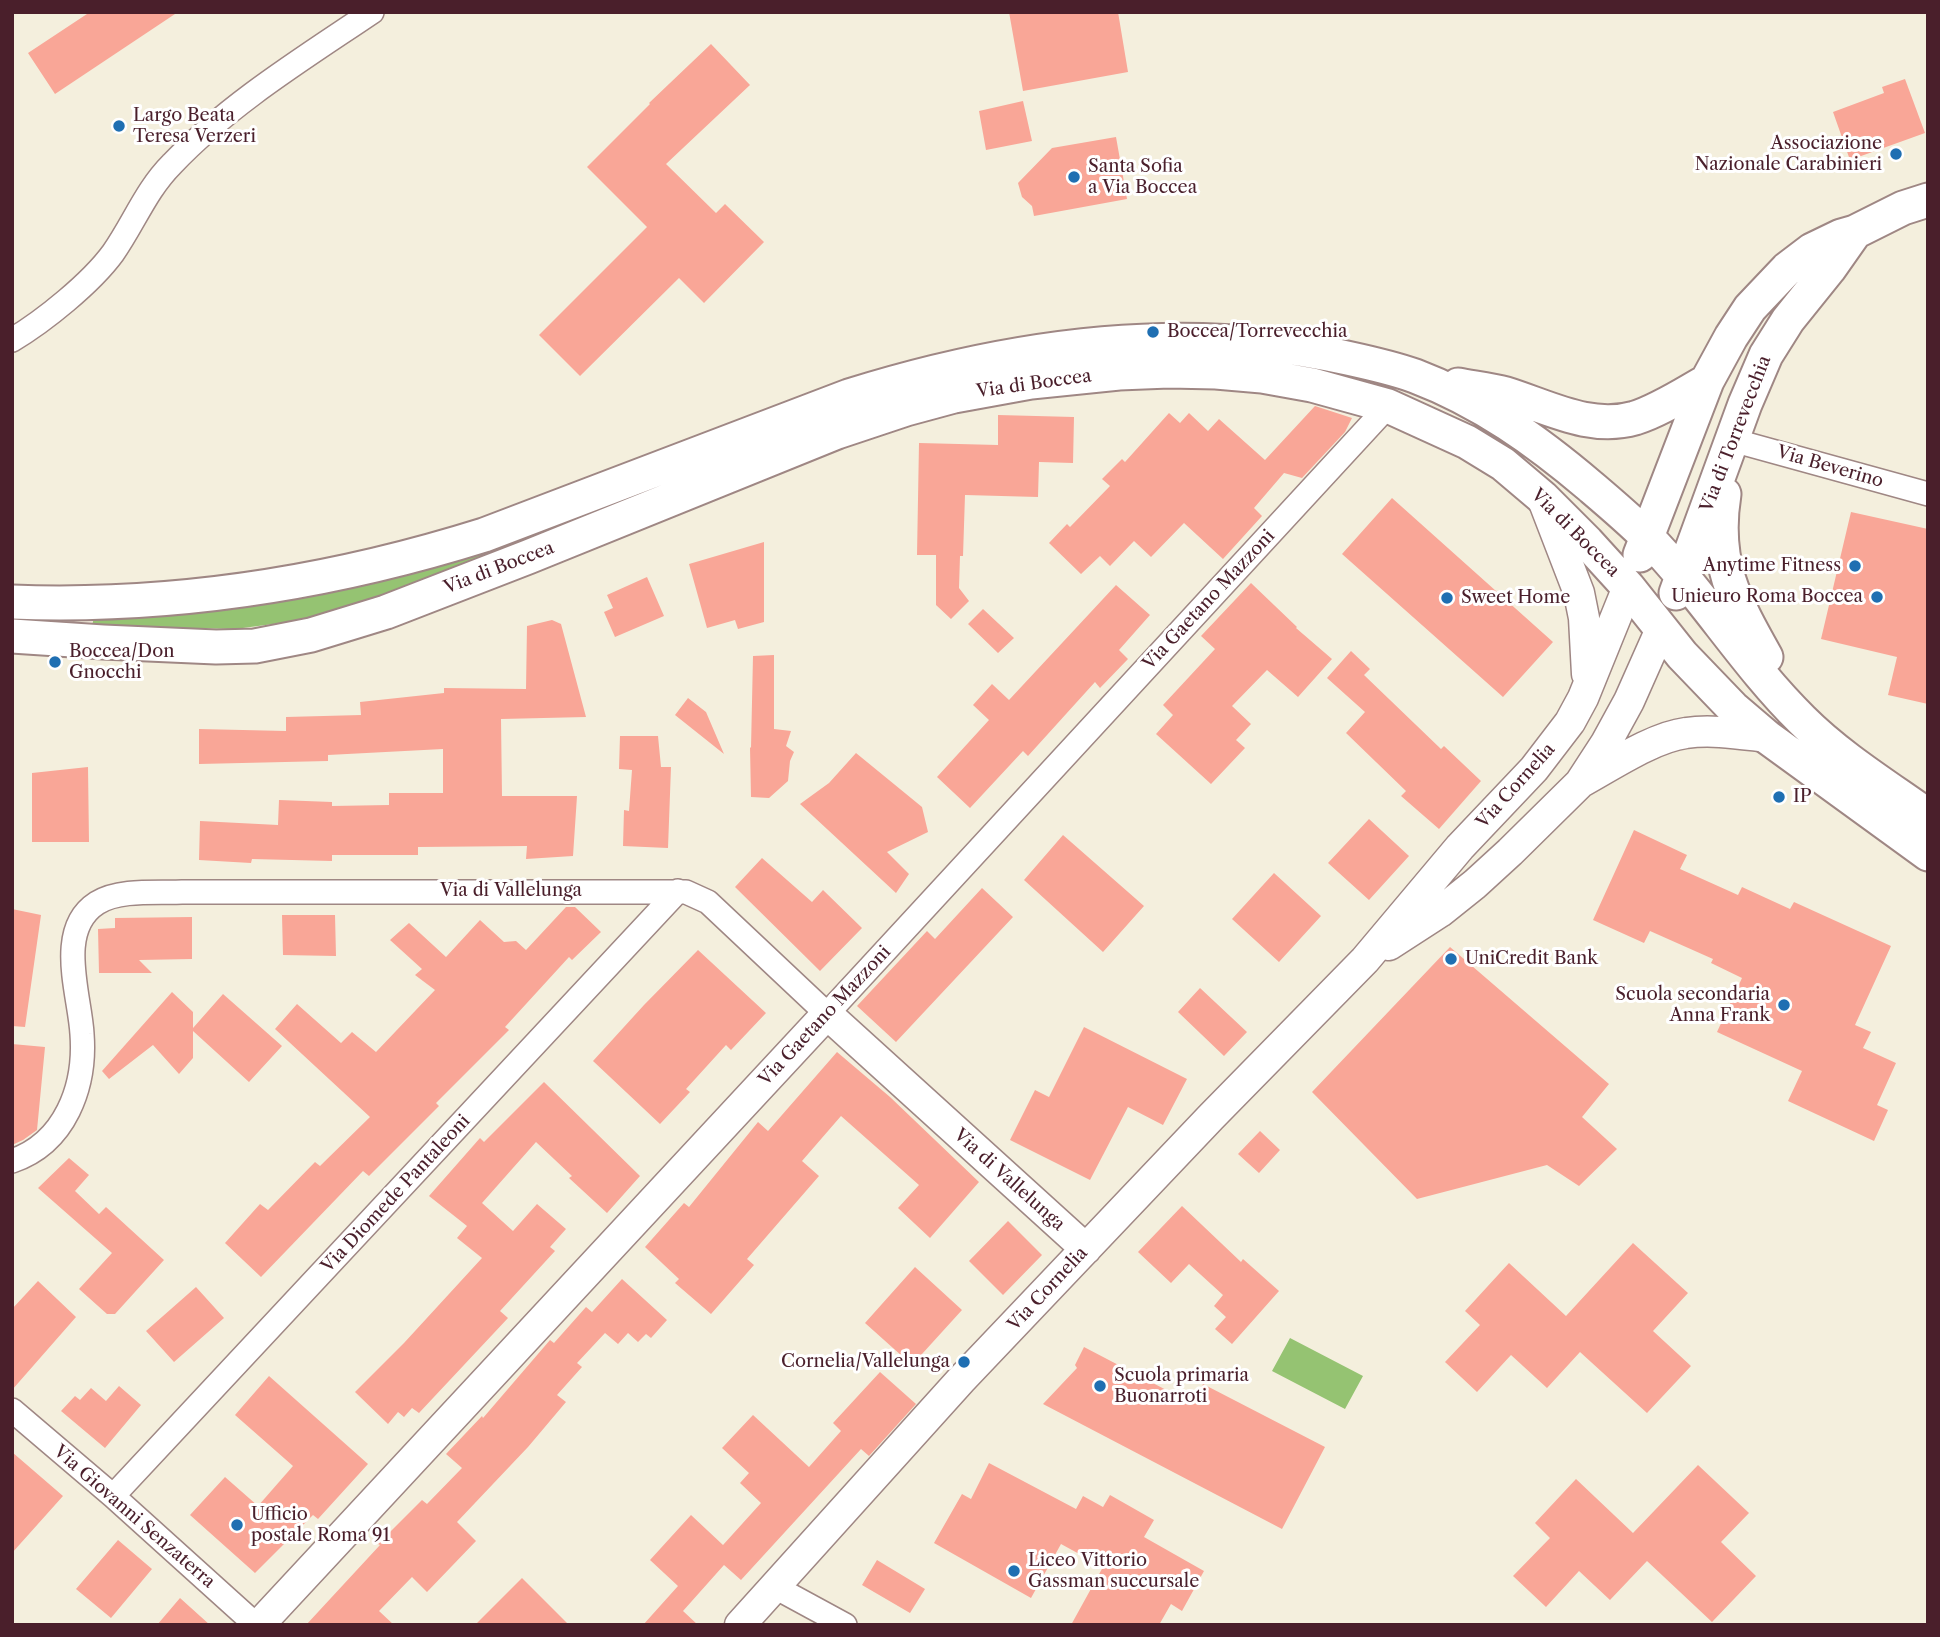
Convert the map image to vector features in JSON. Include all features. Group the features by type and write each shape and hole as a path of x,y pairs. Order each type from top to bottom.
{"main road":[{"name":"Via di Torrevecchia","path":"1628,587 1707,381 1744,317 1774,281 1812,250 1890,214 1928,200"},
{"name":"Via di Torrevecchia","path":"1661,629 1757,373 1774,339 1855,232"},
{"name":"Via di Boccea","path":"12,602 94,603 153,600 226,593 358,569 454,544 519,523 849,396 934,372 1029,352 1088,345 1147,341 1245,342 1325,353 1415,376 1476,405 1532,440 1620,511 1647,537 1802,720 1845,756 1928,816"},
{"name":"Via di Boccea","path":"12,636 216,647 255,646 330,631 528,557 674,496 881,416 954,396 1018,384 1119,373 1169,371 1262,376 1312,385 1388,406 1467,442 1503,464 1542,497 1587,542 1718,693 1767,737 1928,854"},
{"path":"1415,376 1504,393 1556,412 1610,423 1638,417 1707,381"},
{"path":"1732,440 1720,519 1723,562 1728,582 1741,611 1802,720"}],"street":[{"path":"12,340 46,318 112,254 151,188 183,153 268,84 372,12"},
{"name":"Via Gaetano Mazzoni","path":"257,1625 827,1014 1388,406"},
{"name":"Via Beverino","path":"1732,440 1928,494"},
{"path":"1542,497 1579,593 1586,631 1588,685"},
{"name":"Via Cornelia","path":"740,1625 961,1380 1211,1116 1365,960 1460,847 1548,753 1570,722 1588,685 1628,587"},
{"name":"Via Cornelia","path":"1365,960 1440,912 1475,884 1580,783 1629,701 1661,629"},
{"path":"1580,783 1641,750 1686,733 1767,737"},
{"name":"Via di Vallelunga","path":"12,1161 45,1143 69,1111 75,1094 83,1043 73,969 75,939 80,922 91,907 111,896 182,892 678,891 708,902 1086,1249"},
{"name":"Via Diomede Pantaleoni","path":"113,1496 678,891"},
{"name":"Via Giovanni Senzaterra","path":"12,1410 257,1625"},
{"path":"775,1587 845,1625"}],"green space":[{"path":"550,529 351,609 304,620 235,629 92,626 94,617 230,610 326,592 438,563"},
{"path":"1290,1338 1363,1376 1345,1409 1272,1371"}],"building":[{"path":"90,12 178,12 55,94 28,53"},
{"path":"1009,12 1118,12 1128,72 1023,91"},
{"path":"711,44 750,85 666,164 716,213 725,204 764,242 704,303 679,278 580,376 539,335 647,227 587,167"},
{"path":"1905,79 1925,133 1850,160 1833,112 1884,93 1882,87"},
{"path":"1023,101 1032,141 986,150 979,111"},
{"name":"Santa Sofia a Via Boccea","path":"1116,137 1127,199 1034,216 1032,206 1022,197 1018,183 1052,148"},
{"path":"1315,406 1352,418 1345,432 1302,478 1284,473 1254,508 1262,516 1223,559 1184,523 1151,557 1134,541 1110,566 1100,556 1081,574 1049,543 1067,524 1070,527 1110,486 1102,479 1122,459 1125,462 1169,413 1180,423 1189,413 1208,431 1219,419 1265,460"},
{"path":"998,415 1074,417 1073,463 1039,462 1038,497 965,495 959,588 969,601 951,619 936,605 936,555 917,555 919,443 998,445"},
{"name":"Sweet Home","path":"1392,498 1553,642 1503,697 1342,554"},
{"path":"1851,512 1928,529 1928,704 1888,695 1897,657 1821,639"},
{"path":"764,542 764,622 738,629 735,620 707,628 689,564"},
{"path":"647,577 664,616 615,637 604,612 613,608 607,595"},
{"path":"1251,583 1332,659 1298,697 1267,670 1232,706 1251,724 1236,740 1245,748 1211,784 1156,734 1173,715 1163,705 1215,649 1201,636"},
{"path":"1116,585 1150,615 1119,650 1128,659 1100,688 1095,682 1028,756 1023,751 970,808 937,777 989,720 973,705 992,684 1009,700"},
{"path":"983,609 1014,638 998,653 968,624"},
{"path":"552,620 561,624 586,717 501,719 502,796 577,796 573,856 526,859 527,846 418,847 418,855 332,855 332,861 252,859 251,863 199,860 200,821 278,825 279,800 332,802 332,806 389,805 389,793 443,793 443,749 328,755 328,761 199,764 199,729 286,731 286,717 361,715 360,702 444,693 444,688 526,689 527,626"},
{"path":"1351,651 1370,669 1364,675 1441,749 1444,746 1481,781 1439,829 1401,796 1406,791 1346,733 1365,712 1327,678"},
{"path":"774,655 774,729 791,731 786,746 794,752 788,781 769,798 751,797 753,656"},
{"path":"688,698 706,712 724,754 675,715"},
{"path":"620,736 658,736 661,767 671,767 668,848 623,846 624,810 629,811 632,770 619,769"},
{"path":"856,753 922,807 928,832 887,852 909,874 896,893 800,804 829,783"},
{"path":"88,767 89,842 32,842 32,773"},
{"path":"1369,819 1409,856 1369,900 1328,863"},
{"path":"1634,830 1687,855 1680,869 1738,895 1742,887 1790,909 1794,902 1891,946 1855,1025 1871,1032 1863,1048 1896,1063 1877,1105 1888,1110 1874,1141 1788,1101 1802,1071 1717,1032 1742,978 1711,963 1713,959 1650,931 1644,943 1593,920"},
{"path":"1063,835 1144,906 1103,952 1024,880"},
{"path":"762,858 812,902 823,890 862,928 820,971 735,887"},
{"path":"1274,873 1321,916 1279,962 1232,919"},
{"path":"982,888 1013,917 896,1042 857,1006 927,931 935,939"},
{"path":"566,907 575,907 601,932 572,960 569,957 505,1027 509,1030 436,1103 439,1106 369,1176 363,1171 261,1277 225,1243 260,1204 268,1210 315,1162 320,1166 370,1117 275,1029 297,1004 341,1043 352,1032 376,1052 435,990 415,975 422,969 390,940 409,923 446,957 480,920 504,942 516,941 526,950"},
{"path":"12,909 41,915 25,1027 12,1026"},
{"path":"282,915 335,915 336,956 283,955"},
{"path":"192,917 192,959 139,960 152,973 99,973 98,929 115,928 115,918"},
{"path":"1450,947 1609,1084 1582,1117 1617,1149 1579,1186 1547,1165 1417,1199 1312,1092"},
{"path":"698,950 766,1013 731,1050 726,1045 686,1089 690,1092 660,1124 593,1061"},
{"path":"1200,988 1247,1032 1224,1056 1178,1012"},
{"path":"172,992 193,1012 193,1028 223,994 282,1046 249,1082 193,1031 193,1058 179,1074 153,1045 109,1079 102,1071"},
{"path":"1084,1027 1187,1079 1163,1125 1128,1107 1090,1180 1010,1140 1035,1090 1049,1097"},
{"path":"12,1044 45,1047 37,1130 12,1145"},
{"path":"837,1052 890,1097 979,1182 930,1238 898,1208 919,1185 841,1116 802,1161 819,1176 747,1259 754,1265 711,1314 675,1283 679,1279 645,1247 684,1203 689,1207 758,1122 768,1131"},
{"path":"544,1082 640,1176 607,1213 569,1178 572,1176 536,1142 482,1203 513,1231 537,1204 566,1229 550,1247 555,1251 500,1311 508,1318 419,1413 412,1408 404,1417 398,1412 388,1424 355,1392 482,1258 457,1238 467,1226 429,1196 480,1138 484,1142"},
{"path":"1260,1131 1280,1150 1259,1173 1238,1154"},
{"path":"69,1158 89,1175 75,1191 99,1214 106,1207 164,1260 115,1314 107,1314 79,1289 112,1253 38,1188"},
{"path":"1182,1206 1241,1262 1243,1259 1279,1291 1232,1344 1215,1329 1226,1317 1214,1306 1223,1295 1189,1264 1171,1283 1138,1252"},
{"path":"1008,1221 1042,1255 1003,1295 969,1261"},
{"path":"1633,1243 1688,1293 1653,1331 1691,1366 1647,1413 1580,1352 1547,1388 1511,1355 1477,1392 1445,1362 1480,1325 1465,1311 1509,1263 1566,1316"},
{"path":"915,1267 962,1310 912,1365 865,1323"},
{"path":"622,1279 667,1320 651,1338 646,1334 638,1342 628,1333 618,1344 605,1333 577,1363 582,1367 557,1395 566,1402 528,1447 457,1522 476,1541 427,1592 412,1577 379,1611 394,1625 306,1625 380,1545 378,1544 422,1500 427,1504 462,1468 446,1454 482,1416 483,1418 550,1340 554,1343 586,1307 592,1312"},
{"path":"38,1281 76,1317 12,1390 12,1309"},
{"path":"196,1287 224,1318 174,1362 146,1331"},
{"path":"1084,1347 1193,1404 1203,1384 1325,1447 1282,1529 1043,1404 1077,1368 1075,1365"},
{"path":"880,1372 916,1404 869,1456 861,1449 741,1580 724,1565 683,1611 698,1625 643,1625 678,1586 650,1560 691,1515 723,1545 761,1503 740,1483 749,1473 722,1448 753,1415 809,1467 841,1431 833,1423"},
{"path":"269,1376 368,1464 318,1519 313,1515 255,1573 190,1515 225,1477 258,1506 293,1466 235,1415"},
{"path":"119,1386 141,1405 105,1448 61,1411 75,1396 80,1400 91,1388 106,1401"},
{"path":"12,1452 63,1496 12,1553"},
{"path":"989,1463 1076,1509 1083,1496 1103,1507 1110,1495 1154,1520 1144,1537 1204,1571 1182,1611 1171,1604 1159,1625 1071,1625 1103,1567 1061,1544 1031,1598 934,1543 962,1494 971,1499"},
{"path":"1698,1465 1749,1513 1721,1542 1756,1576 1712,1622 1647,1561 1610,1600 1579,1571 1546,1607 1513,1576 1550,1538 1535,1523 1576,1479 1633,1533"},
{"path":"118,1540 152,1569 111,1618 76,1589"},
{"path":"877,1560 925,1589 910,1613 862,1585"},
{"path":"522,1578 569,1625 475,1625"},
{"path":"180,1598 210,1625 157,1625"}],"place":[{"name":"Largo Beata Teresa Verzeri","path":"119,126"},
{"name":"Associazione Nazionale Carabinieri","path":"1896,154"},
{"name":"Santa Sofia a Via Boccea","path":"1074,177"},
{"name":"Boccea/Torrevecchia","path":"1153,332"},
{"name":"Anytime Fitness","path":"1855,566"},
{"name":"Unieuro Roma Boccea","path":"1877,597"},
{"name":"Sweet Home","path":"1447,598"},
{"name":"Boccea/Don Gnocchi","path":"55,662"},
{"name":"IP","path":"1779,797"},
{"name":"UniCredit Bank","path":"1451,959"},
{"name":"Scuola secondaria Anna Frank","path":"1784,1005"},
{"name":"Cornelia/Vallelunga","path":"964,1362"},
{"name":"Scuola primaria Buonarroti","path":"1100,1386"},
{"name":"Ufficio postale Roma 91","path":"237,1525"},
{"name":"Liceo Vittorio Gassman succursale","path":"1014,1571"}]}
